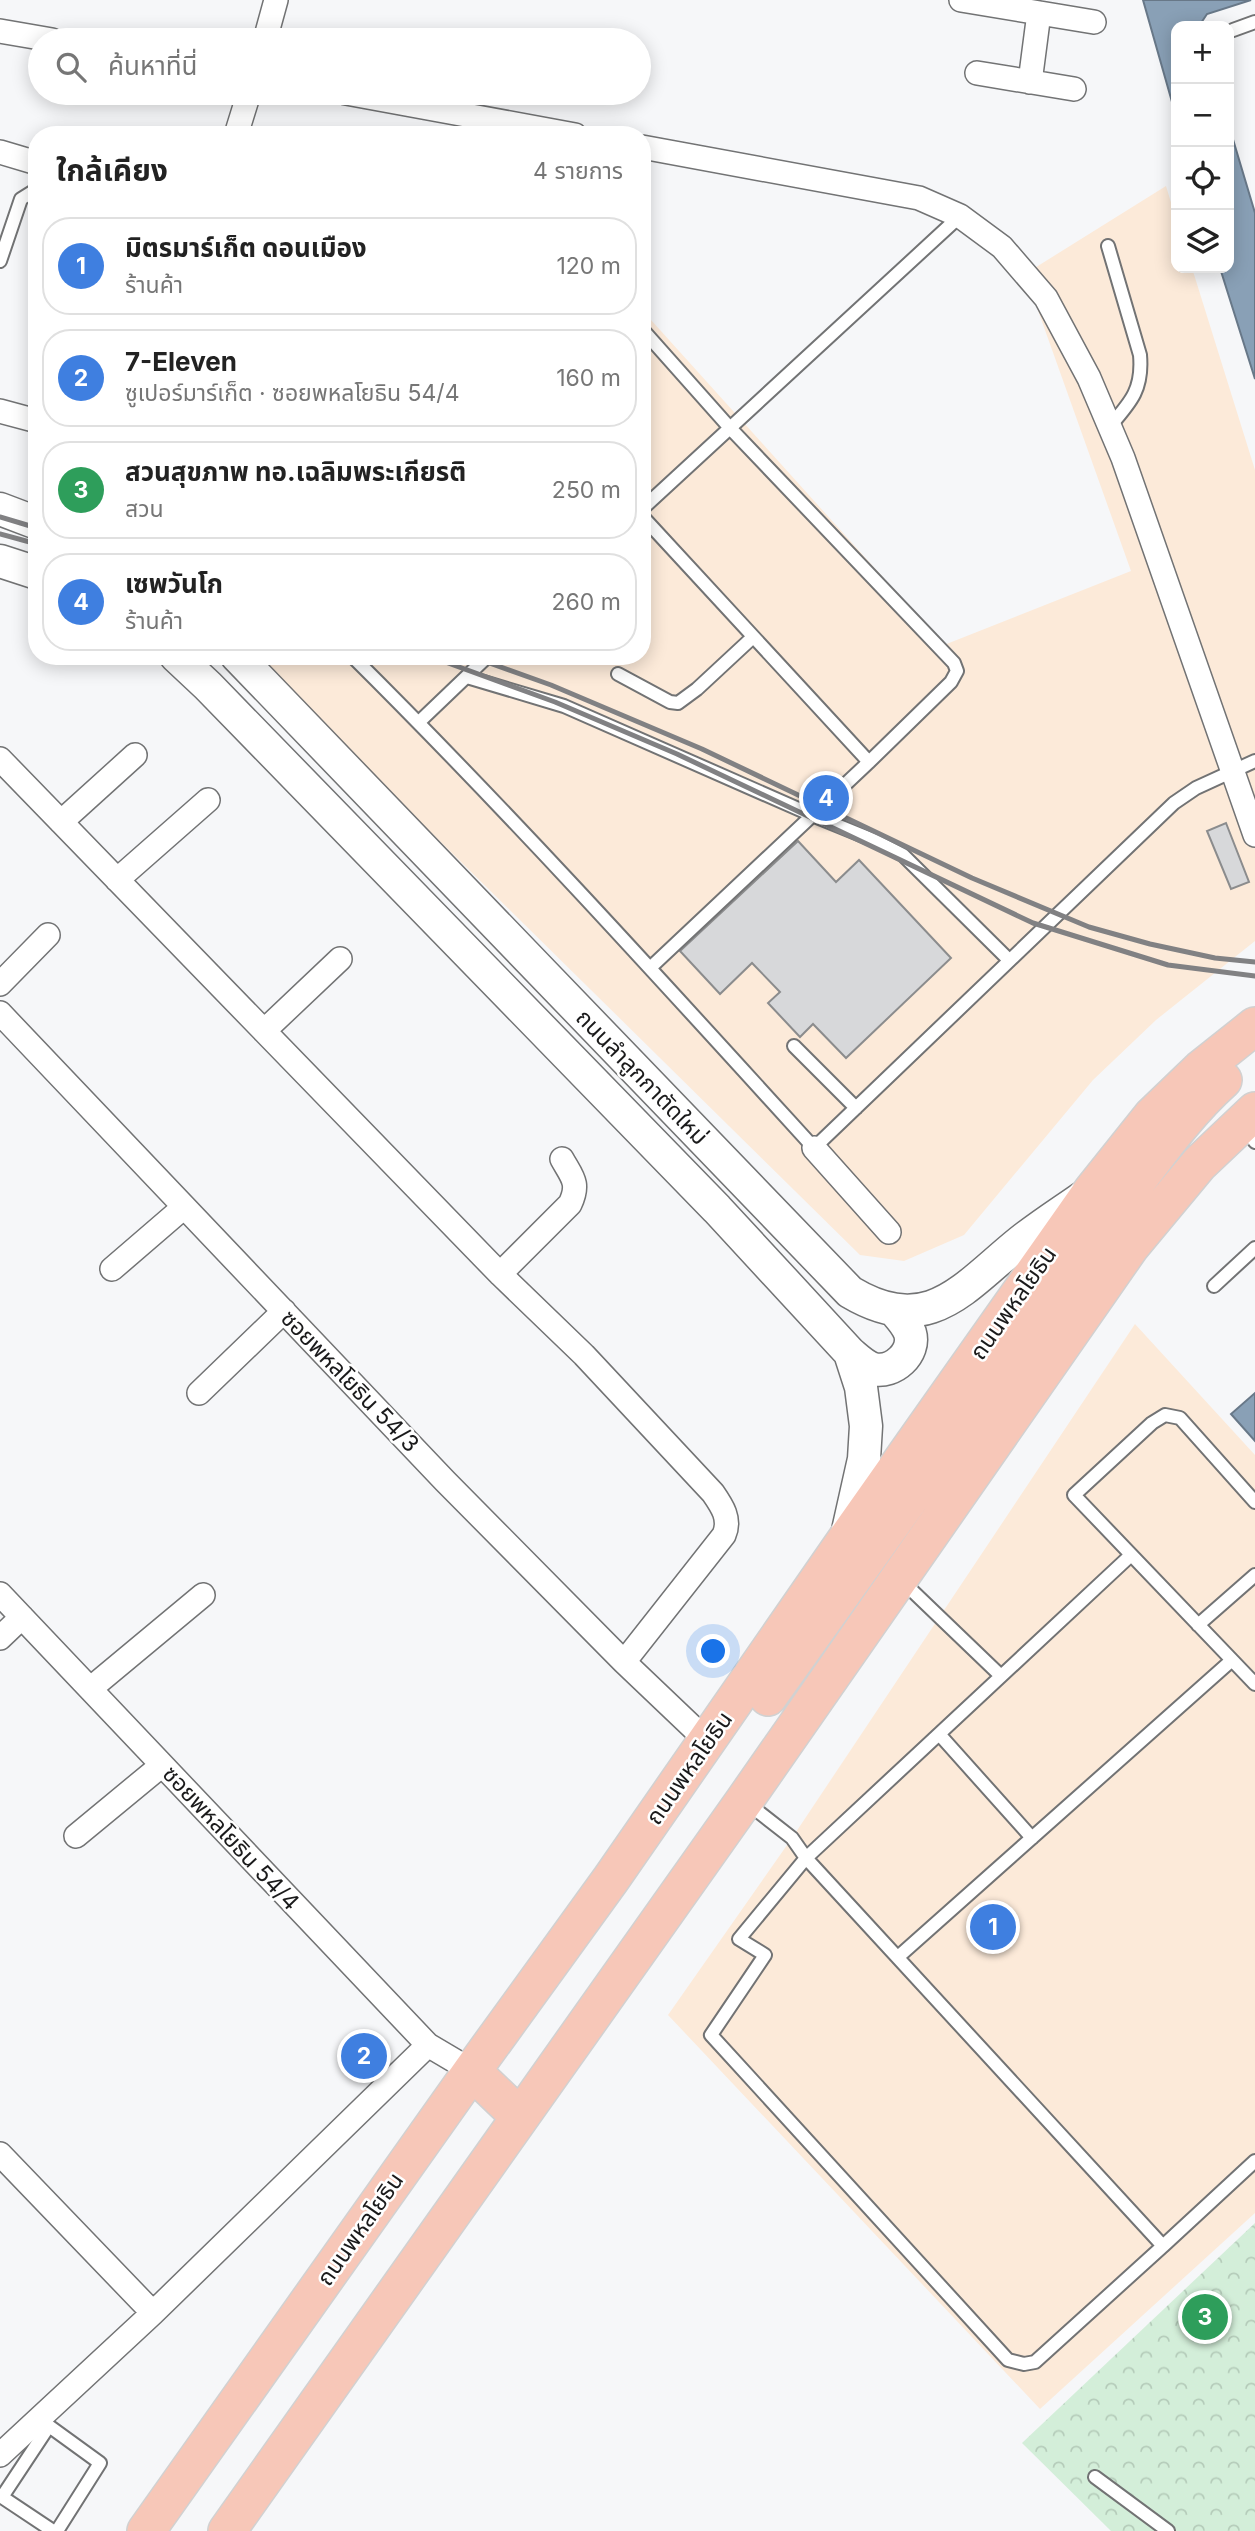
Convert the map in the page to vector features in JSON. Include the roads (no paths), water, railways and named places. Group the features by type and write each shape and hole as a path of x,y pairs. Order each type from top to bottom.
{"main road":[{"path":"0,509 28,520"},
{"path":"0,561 28,570"},
{"name":"ถนนลำลูกกาตัดใหม่","path":"186,665 718,1209 850,1353 862,1387 866,1426 864,1459 846,1540"},
{"name":"ถนนลำลูกกาตัดใหม่","path":"246,665 850,1292 870,1304 894,1310 928,1309 967,1288 1021,1241 1092,1191"},
{"name":"ถนนพหลโยธิน","path":"146,2531 708,1742 846,1540 1092,1191 1152,1116 1201,1069 1255,1026"},
{"path":"646,1828 728,1751 1124,1198 1210,1092 1236,1069 1255,1058"},
{"path":"227,2531 744,1801 1130,1247 1199,1164 1250,1125"},
{"path":"850,1353 866,1366 876,1370 888,1369 903,1359 910,1346 911,1336 907,1326 894,1310"},
{"path":"472,2071 519,2116"}],"street":[{"path":"268,28 276,0"},
{"path":"961,0 1094,22"},
{"path":"1030,82 1040,13"},
{"path":"0,31 28,36"},
{"path":"977,73 1074,89"},
{"path":"239,126 245,105"},
{"path":"411,105 526,126"},
{"path":"651,149 919,198 960,216 1002,247 1046,298 1089,378 1110,426 1255,835"},
{"path":"0,152 28,160"},
{"path":"0,411 28,419"},
{"path":"61,822 135,755"},
{"path":"0,759 500,1274 584,1355 713,1493 726,1516 727,1527 724,1535 624,1662"},
{"path":"117,880 208,800"},
{"path":"0,984 48,935"},
{"path":"264,1031 340,959"},
{"name":"ซอยพหลโยธิน 54/3","path":"0,1013 445,1481 624,1662 708,1742"},
{"path":"814,1149 889,1232"},
{"path":"500,1274 570,1204 576,1192 574,1180 562,1158"},
{"path":"111,1269 184,1206"},
{"path":"199,1393 284,1311"},
{"name":"ซอยพหลโยธิน 54/4","path":"0,1594 428,2045 472,2071"},
{"path":"90,1689 203,1595"},
{"path":"0,1638 22,1617"},
{"path":"76,1836 162,1765"},
{"path":"0,2455 153,2313 428,2045"},
{"path":"0,2154 153,2313"}],"lane":[{"path":"1234,30 1255,22"},
{"path":"0,261 20,198 28,194"},
{"path":"651,501 960,216"},
{"path":"1108,246 1140,355 1141,370 1138,388 1130,403 1110,426"},
{"path":"650,968 869,762 951,682 957,671 954,663 730,428 651,339"},
{"path":"651,526 869,762"},
{"path":"618,674 670,702 678,703 753,637"},
{"path":"361,665 419,722 650,968 814,1149 1174,803 1196,788 1255,761"},
{"path":"419,722 479,665"},
{"path":"467,677 564,706 903,855 1009,960"},
{"path":"794,1046 856,1108"},
{"path":"1214,1286 1255,1248"},
{"path":"1255,1502 1180,1418 1165,1415 1152,1423 1074,1495 1255,1684"},
{"path":"1131,1555 806,1858 739,1939 765,1955 711,2035 1008,2360 1024,2364 1035,2362 1255,2161"},
{"path":"1198,1625 1255,1575"},
{"path":"900,1578 1001,1676"},
{"path":"898,1957 1232,1660"},
{"path":"939,1734 1032,1838"},
{"path":"744,1801 792,1839 806,1858 1163,2246"},
{"path":"48,2427 100,2463 55,2531 38,2527 2,2497 48,2427"},
{"path":"1094,2477 1168,2531"}],"water":[{"path":"1143,0 1251,0 1207,14 1202,21 1171,21 1171,98"},
{"path":"1234,143 1255,213 1255,379 1222,273 1234,273"},
{"path":"1255,1393 1255,1441 1231,1414"}],"railway":[{"path":"0,517 28,525"},
{"path":"0,534 28,542"},
{"path":"454,665 555,702 677,754 1033,923 1168,965 1255,976"},
{"path":"495,665 551,685 702,749 972,878 1089,927 1215,958 1255,962"}],"place":[{"name":"เซพวันโก","path":"826,798"},
{"name":"มิตรมาร์เก็ต ดอนเมือง","path":"993,1927"},
{"name":"7-Eleven","path":"364,2056"},
{"name":"สวนสุขภาพ ทอ.เฉลิมพระเกียรติ","path":"1205,2317"}]}
